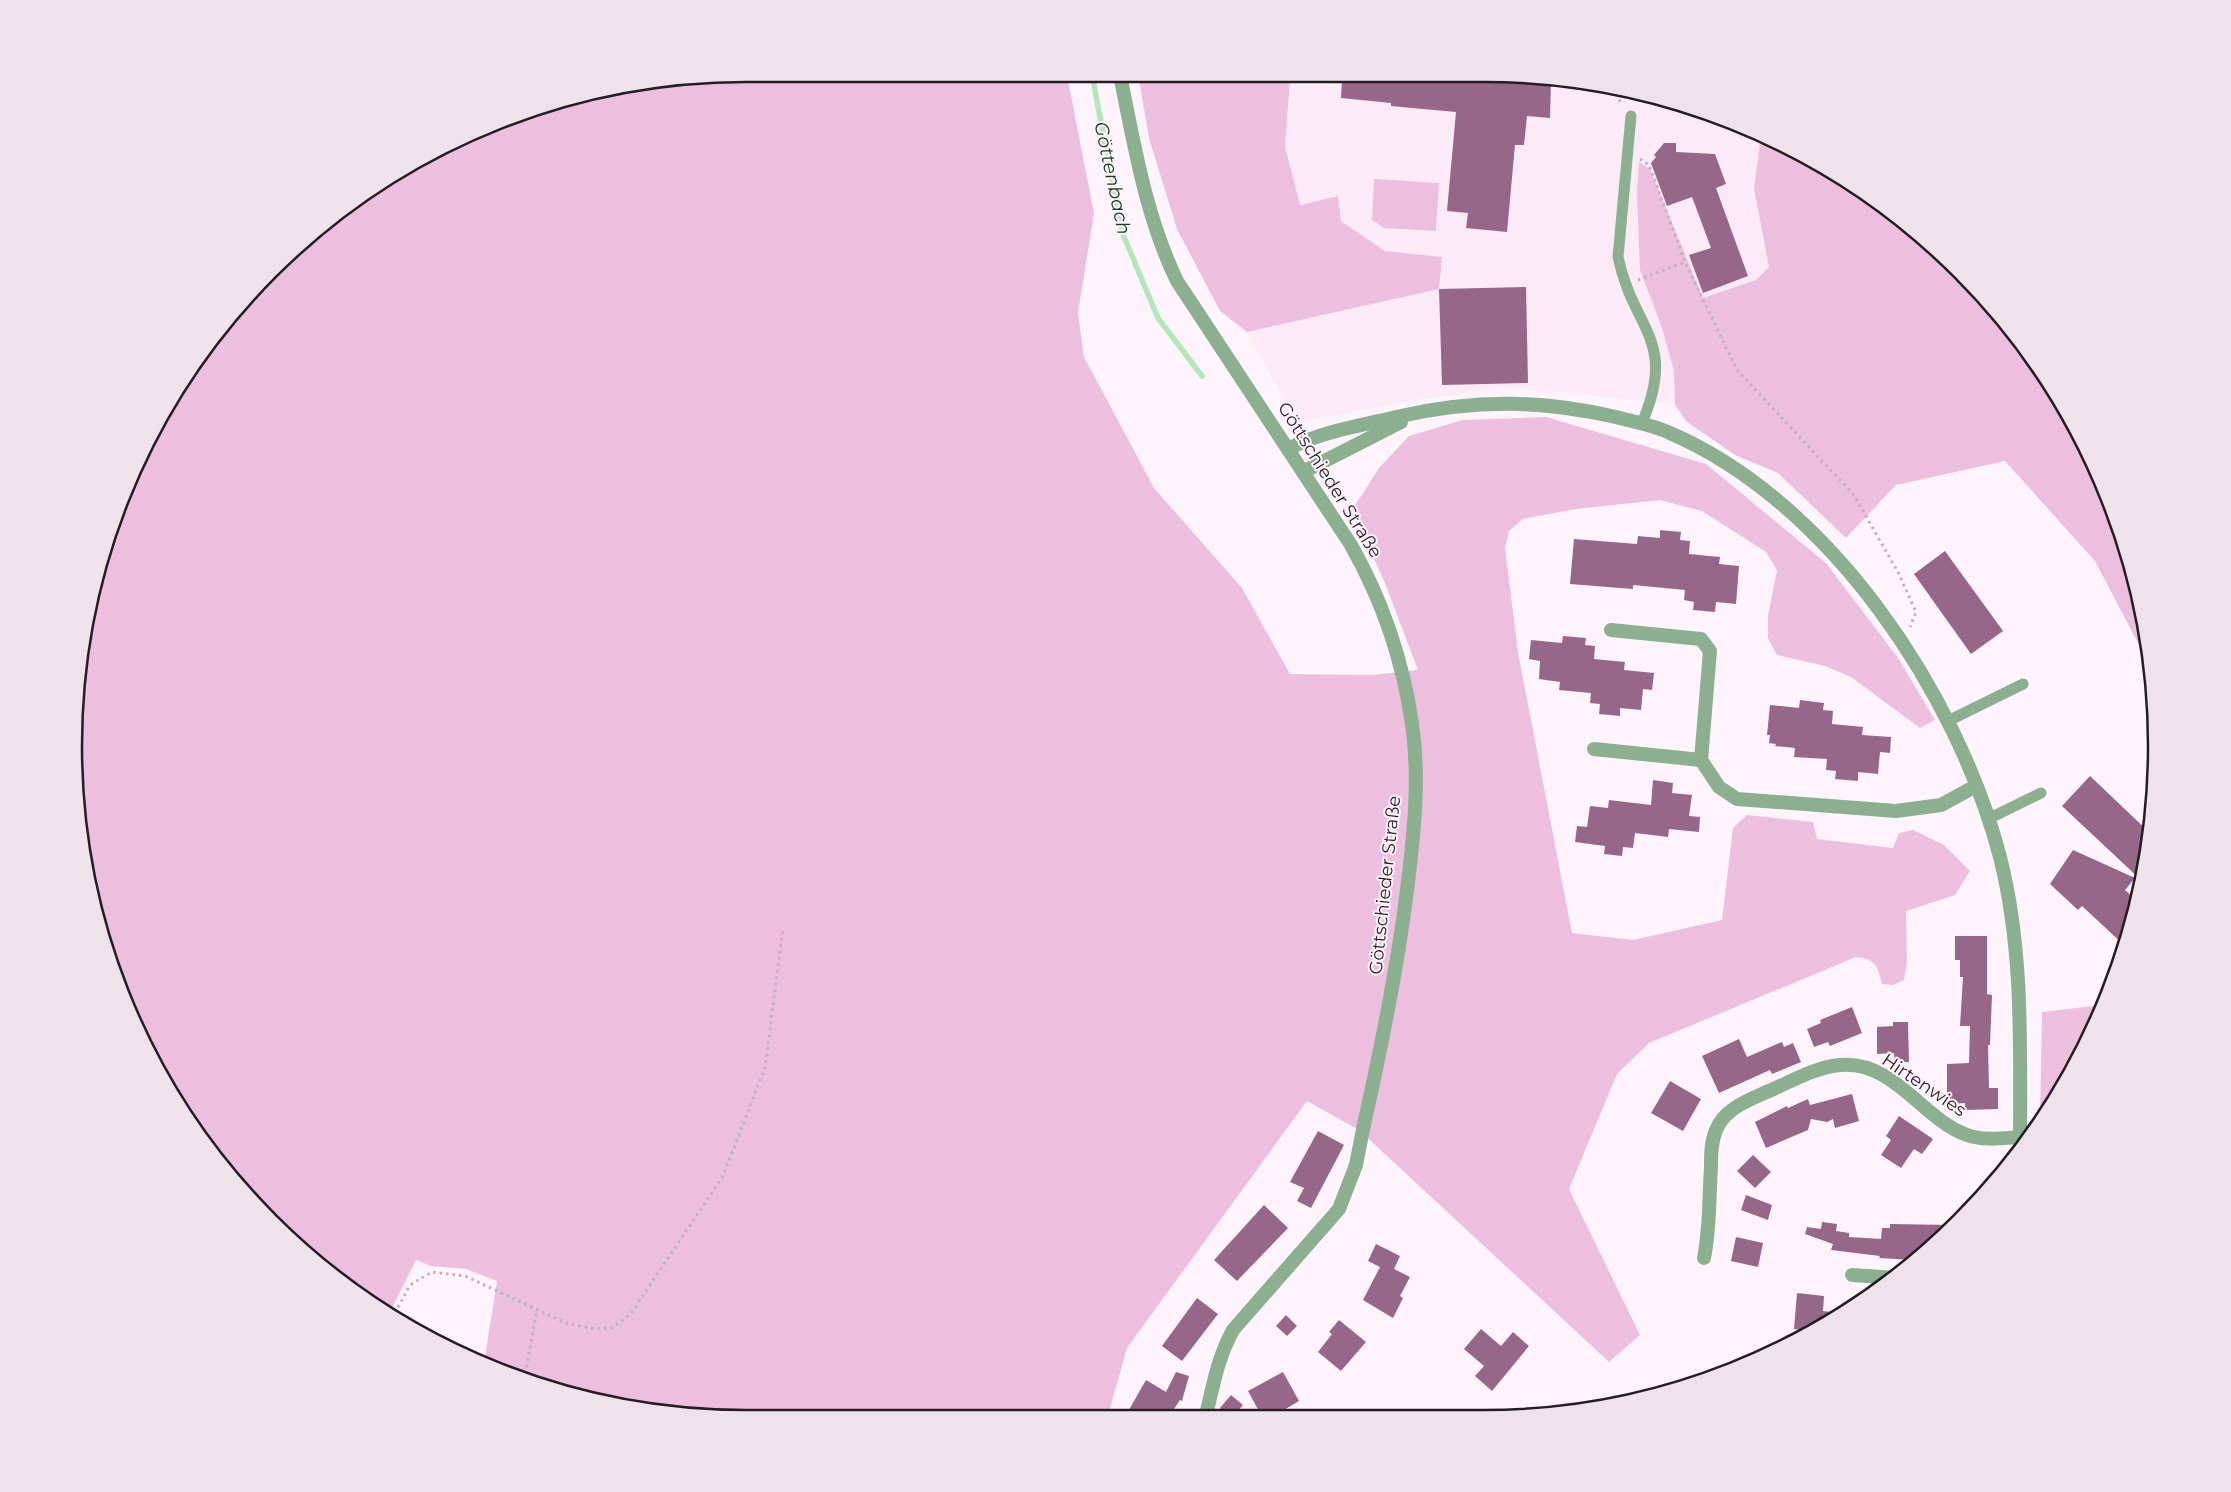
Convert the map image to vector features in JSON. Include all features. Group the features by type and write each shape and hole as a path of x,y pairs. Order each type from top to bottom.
{"street":[{"name":"Göttschieder Straße","path":"1120,82 1148,209 1163,253 1177,281 1303,472 1369,578 1395,648 1407,692 1412,726 1415,806 1412,856 1386,1027 1356,1165 1339,1209 1233,1330 1218,1367 1207,1410"},
{"path":"1288,449 1317,436 1419,412 1480,404 1544,404 1642,423 1668,432 1707,451 1754,484 1799,520 1841,563 1922,671 1948,720 1988,819 2002,866 2014,937 2018,984 2020,1138"},
{"path":"1303,472 1419,412"},
{"path":"1611,630 1701,639 1710,651 1701,760 1719,787 1737,799 1896,811 1941,805 1976,786"},
{"path":"1594,750 1701,760"},
{"name":"Hirtenwies","path":"1704,1258 1712,1144 1722,1120 1732,1109 1804,1075 1842,1065 1872,1070 1895,1083 1953,1128 1968,1135 2017,1143"},
{"path":"1852,1275 1882,1277"}],"lane":[{"path":"1631,116 1618,257 1626,284 1646,325 1656,355 1656,379 1642,423"},
{"path":"1948,720 2023,684"},
{"path":"1988,819 2041,794"}],"path":[{"path":"1616,95 1631,116"},
{"path":"1628,150 1650,165 1684,262 1737,370 1854,495 1899,574 1916,612 1903,644"},
{"path":"1626,284 1684,262"},
{"path":"397,1310 410,1285 432,1272 465,1276 566,1323 595,1329 611,1328 630,1315 723,1176 765,1068 783,928"},
{"path":"526,1371 537,1310"}],"shaded area":[{"path":"746,82 1068,82 1094,213 1078,313 1084,357 1154,488 1242,588 1290,674 1373,675 1418,670 1385,583 1352,510 1379,468 1409,436 1463,420 1546,417 1706,464 1826,563 1898,658 1935,720 1920,728 1851,677 1825,666 1777,655 1768,638 1768,616 1777,570 1766,552 1702,511 1660,500 1576,509 1523,519 1509,531 1505,548 1518,652 1572,933 1633,940 1722,920 1733,828 1747,815 1813,822 1817,839 1893,848 1899,833 1913,830 1944,845 1970,871 1955,895 1906,911 1907,962 1904,980 1893,985 1882,984 1875,964 1856,957 1649,1043 1617,1074 1569,1189 1640,1335 1609,1362 1359,1130 1307,1101 1127,1348 1109,1410 746,1410 659,1404 617,1397 574,1387 485,1356 497,1281 466,1269 431,1266 416,1260 392,1307 342,1272 309,1245 247,1183 194,1115 171,1078 133,1000 105,918 95,875 88,833 82,746 88,659 105,574 133,492 171,414 194,377 247,309 309,247 377,194 414,171 453,151 492,133 533,118 574,105 617,95 659,88 703,84"},
{"path":"1139,82 1290,82 1285,146 1300,205 1338,196 1341,221 1385,251 1442,257 1439,289 1247,332 1220,311 1177,229 1149,138"},
{"path":"1290,82 1485,82 1528,84 1572,88 1657,105 1739,133 1760,143 1754,189 1769,267 1757,280 1703,298 1650,169 1639,162 1662,328 1675,371 1675,405 1571,393 1497,388 1403,402 1302,422 1293,416 1247,332 1439,289 1442,257 1385,251 1341,221 1300,206 1285,146"},
{"path":"1760,143 1817,171 1854,194 1922,247 1984,309 2037,377 2060,414 2080,453 2098,492 2126,574 2141,650 2095,561 2005,461 1896,485 1846,538 1778,473 1735,455 1687,422 1675,405 1674,371 1662,328 1640,270 1637,193 1639,162 1650,169 1703,298 1756,280 1769,267 1754,189"},
{"path":"1374,179 1439,183 1436,231 1384,228 1372,220"},
{"path":"2095,1006 2060,1078 2040,1110 2042,1012"}],"building":[{"path":"1342,82 1485,82 1551,86 1550,118 1527,116 1524,145 1515,145 1507,232 1466,228 1468,213 1447,211 1456,112 1391,106 1391,103 1341,98"},
{"path":"1664,143 1676,143 1676,152 1715,154 1726,184 1716,188 1748,276 1703,293 1689,255 1711,248 1692,197 1667,206 1651,163 1656,157 1654,155"},
{"path":"1526,287 1528,383 1442,385 1439,289"},
{"path":"1660,530 1681,532 1680,540 1690,541 1689,554 1720,557 1719,564 1739,566 1736,604 1716,602 1715,612 1693,610 1694,602 1684,600 1685,590 1633,585 1633,589 1570,584 1574,539 1637,544 1638,536 1660,538"},
{"path":"1945,551 2003,631 1971,654 1914,574"},
{"path":"1563,636 1586,638 1585,645 1595,646 1594,659 1625,662 1624,670 1654,673 1652,690 1643,689 1641,710 1620,708 1620,716 1599,714 1600,704 1590,703 1591,693 1559,690 1560,682 1539,679 1540,661 1529,659 1531,640 1562,643"},
{"path":"1800,700 1824,703 1823,710 1833,711 1832,724 1863,727 1862,735 1891,737 1890,753 1880,752 1878,774 1858,772 1858,781 1835,779 1836,771 1826,770 1827,759 1794,757 1795,748 1775,746 1776,744 1769,743 1770,735 1767,735 1770,705 1799,708"},
{"path":"2090,776 2144,827 2136,875 2062,806"},
{"path":"1653,780 1673,783 1672,793 1692,795 1689,816 1700,817 1699,832 1669,829 1668,837 1635,833 1633,848 1623,847 1622,856 1604,854 1605,846 1575,842 1577,826 1587,827 1590,806 1608,808 1609,800 1651,805"},
{"path":"2073,850 2135,878 2125,890 2131,896 2119,940 2082,906 2078,910 2050,884"},
{"path":"1955,936 1987,936 1987,994 1992,995 1990,1045 1988,1045 1989,1088 1998,1088 1998,1109 1965,1110 1965,1103 1947,1104 1947,1064 1969,1063 1970,1026 1960,1026 1963,977 1960,977 1960,960 1955,960"},
{"path":"1852,1007 1862,1033 1830,1046 1828,1042 1814,1047 1807,1029 1821,1023 1820,1020"},
{"path":"1893,1022 1908,1022 1909,1062 1895,1062 1894,1053 1877,1054 1877,1027 1893,1026"},
{"path":"1739,1039 1747,1057 1782,1042 1784,1047 1793,1043 1801,1062 1772,1074 1770,1070 1719,1093 1702,1056"},
{"path":"1670,1081 1701,1099 1683,1131 1651,1113"},
{"path":"1852,1094 1859,1121 1835,1128 1833,1119 1827,1122 1811,1119 1808,1130 1766,1148 1755,1122 1787,1106 1788,1108 1808,1099 1810,1105"},
{"path":"1899,1116 1933,1139 1922,1154 1914,1149 1901,1168 1881,1155 1891,1140 1886,1136"},
{"path":"1318,1131 1344,1145 1311,1208 1297,1201 1304,1188 1290,1182"},
{"path":"1753,1155 1771,1172 1755,1188 1737,1171"},
{"path":"1746,1195 1772,1205 1768,1220 1741,1210"},
{"path":"1264,1205 1288,1228 1237,1281 1214,1260"},
{"path":"1822,1222 1837,1224 1836,1231 1849,1233 1849,1237 1881,1239 1882,1228 1890,1228 1890,1224 1943,1225 1904,1259 1879,1258 1880,1256 1831,1250 1833,1244 1805,1234 1807,1227 1821,1229"},
{"path":"1736,1237 1763,1243 1758,1267 1731,1261"},
{"path":"1376,1244 1400,1256 1394,1269 1410,1277 1400,1296 1403,1298 1393,1318 1363,1300 1380,1267 1368,1261"},
{"path":"1797,1293 1824,1296 1823,1311 1831,1312 1800,1330 1794,1329"},
{"path":"1197,1298 1218,1314 1182,1361 1162,1346"},
{"path":"1286,1315 1297,1326 1287,1336 1276,1326"},
{"path":"1339,1320 1366,1342 1341,1371 1318,1352 1332,1334 1329,1332"},
{"path":"1481,1329 1501,1346 1513,1332 1529,1346 1492,1391 1475,1376 1484,1366 1464,1349"},
{"path":"1176,1372 1189,1376 1182,1401 1180,1400 1173,1410 1129,1410 1146,1380 1166,1392"},
{"path":"1283,1372 1299,1401 1284,1410 1258,1410 1248,1391"},
{"path":"1231,1395 1243,1405 1238,1410 1223,1410 1220,1408"}],"waterway":[{"name":"Göttenbach","path":"1093,82 1122,232 1158,318 1202,376"}]}
